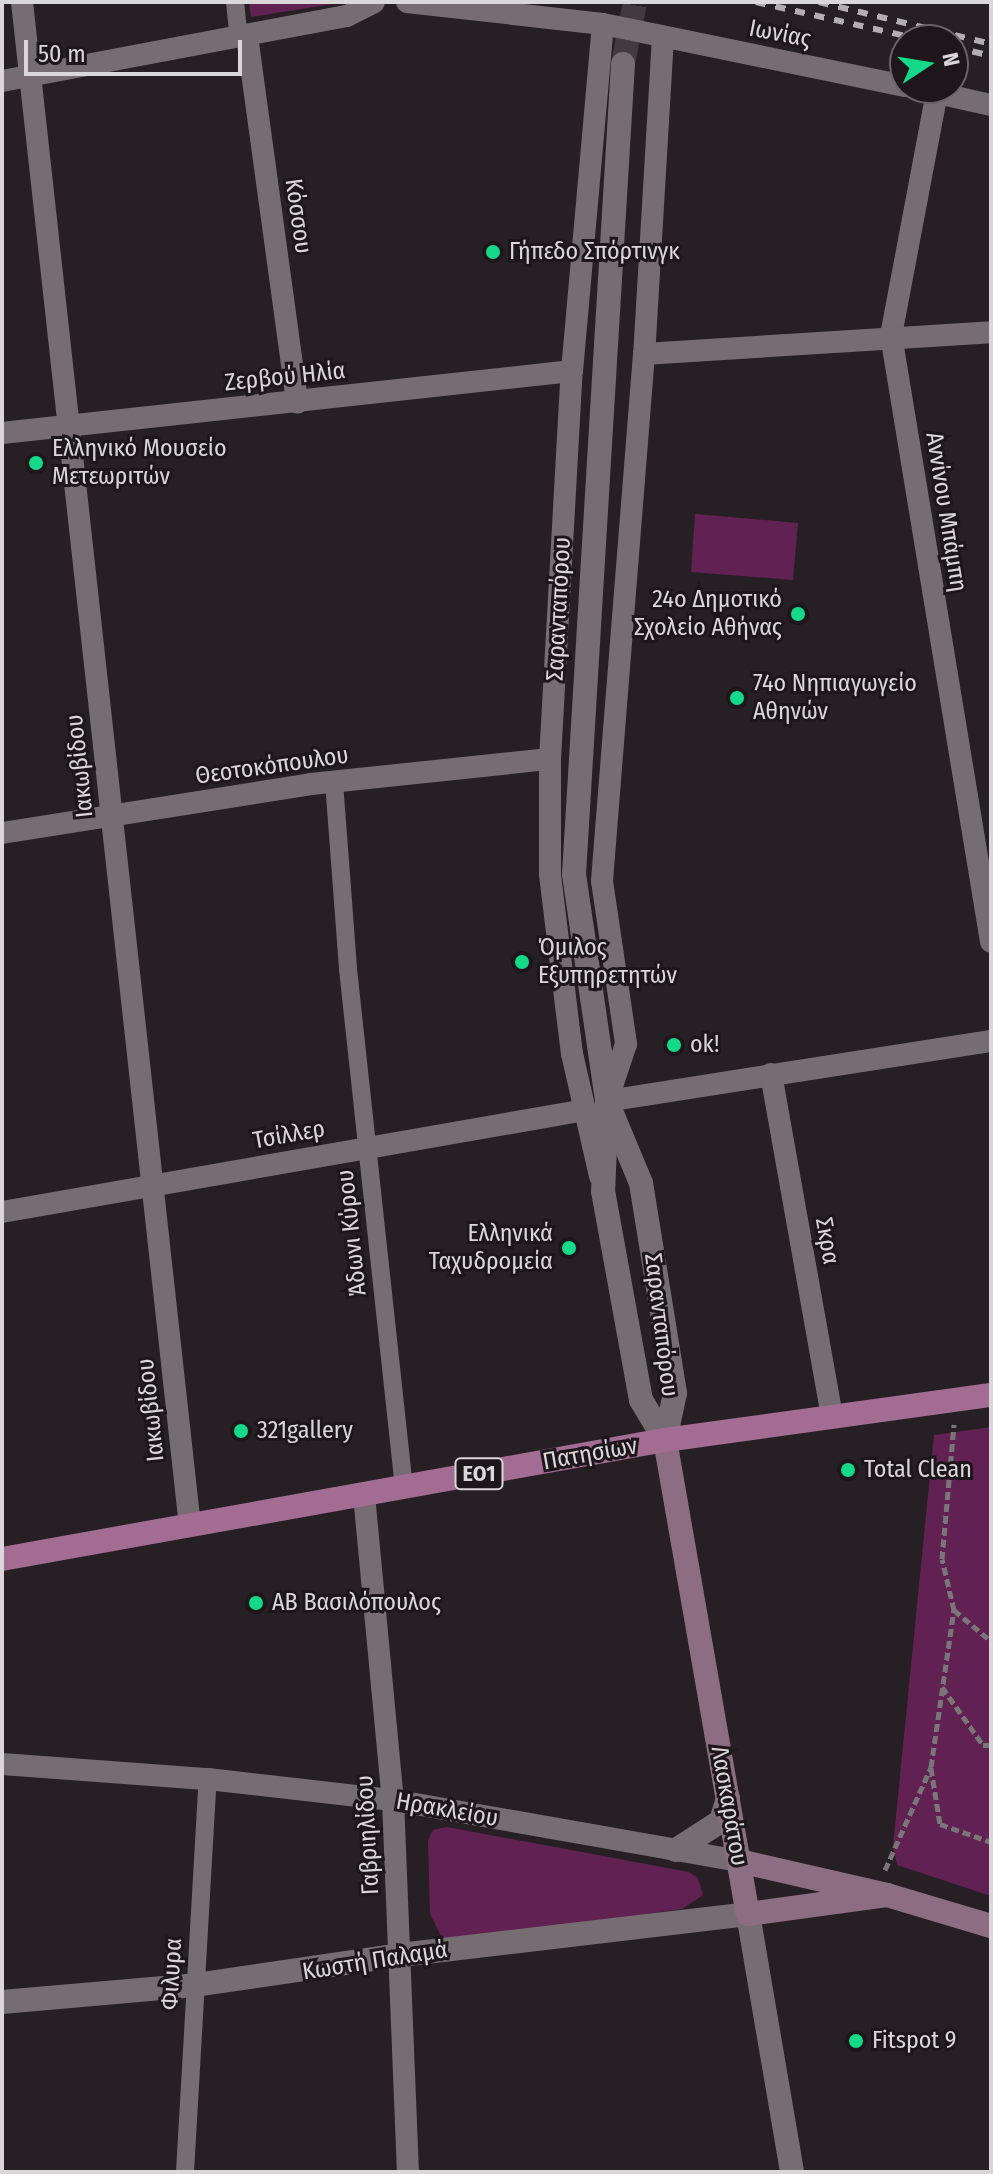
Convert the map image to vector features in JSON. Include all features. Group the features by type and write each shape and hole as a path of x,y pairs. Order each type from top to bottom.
{"main road":[{"name":"Πατησίων","path":"2,1559 665,1440 991,1395"},
{"name":"Λασκαράτου","path":"665,1440 748,1914"},
{"name":"Ηρακλείου","path":"739,1861 881,1894 991,1926"},
{"name":"Ηρακλείου","path":"748,1914 881,1894"}],"street":[{"name":"Ιακωβίδου","path":"22,2 190,1525"},
{"name":"Κόσσου","path":"235,2 243,37 297,403"},
{"path":"2,81 347,16 374,2"},
{"name":"Ιωνίας","path":"407,2 603,24 889,83"},
{"name":"Σαρανταπόρου","path":"603,24 572,371 550,759 550,874 572,1054 596,1105 641,1183 675,1393 665,1440"},
{"name":"Σαρανταπόρου","path":"596,1105 626,1044 602,881 644,354 663,37"},
{"name":"Σαρανταπόρου","path":"623,64 574,874 603,1191 641,1400 665,1440"},
{"path":"969,100 991,105"},
{"name":"Αννίνου Μπάμπη","path":"924,104 891,335 991,942"},
{"path":"644,354 891,335 991,332"},
{"name":"Ζερβού Ηλία","path":"2,433 68,423 297,403 572,371"},
{"name":"Θεοτοκόπουλου","path":"2,833 334,782 550,759"},
{"name":"Άδωνι Κύρου","path":"334,782 367,1148 404,1488"},
{"name":"Τσίλλερ","path":"2,1212 771,1074 991,1041"},
{"name":"Σκρα","path":"771,1074 832,1417"},
{"name":"Γαβριηλίδου","path":"364,1495 393,1800 408,2172"},
{"name":"Ηρακλείου","path":"2,1764 208,1779 393,1800 739,1861"},
{"name":"Φιλυρα","path":"185,2172 208,1779"},
{"path":"676,1850 721,1821 728,1798"},
{"name":"Κωστή Παλαμά","path":"2,2002 195,1985 400,1955 748,1914"},
{"name":"Λασκαράτου","path":"748,1914 792,2172"}],"path":[{"path":"881,1894 931,1767 954,1610 942,1559 954,1424"},
{"path":"954,1609 991,1641"},
{"path":"942,1687 983,1745 991,1745"},
{"path":"931,1767 940,1824 991,1842"}],"shaded area":[{"path":"249,2 346,2 251,17"},
{"path":"695,514 798,523 793,580 691,572"},
{"path":"991,1427 991,1896 897,1865 893,1846 934,1435"},
{"path":"447,1827 689,1872 698,1878 703,1895 682,1909 453,1942 441,1936 430,1914 428,1840 433,1830"}],"tunnel":[{"path":"623,64 635,2"}],"railway":[{"path":"756,2 889,32"},
{"path":"819,2 991,44"},
{"path":"969,51 991,56"}],"place":[{"name":"Γήπεδο Σπόρτινγκ","path":"493,252"},
{"name":"Ελληνικό Μουσείο Μετεωριτών","path":"36,463"},
{"name":"24ο Δημοτικό Σχολείο Αθήνας","path":"798,614"},
{"name":"74ο Νηπιαγωγείο Αθηνών","path":"737,698"},
{"name":"Όμιλος Εξυπηρετητών","path":"522,962"},
{"name":"ok!","path":"674,1045"},
{"name":"Ελληνικά Ταχυδρομεία","path":"569,1248"},
{"name":"321gallery","path":"241,1431"},
{"name":"Total Clean","path":"848,1470"},
{"name":"ΑΒ Βασιλόπουλος","path":"256,1603"},
{"name":"Fitspot 9","path":"856,2041"}]}
